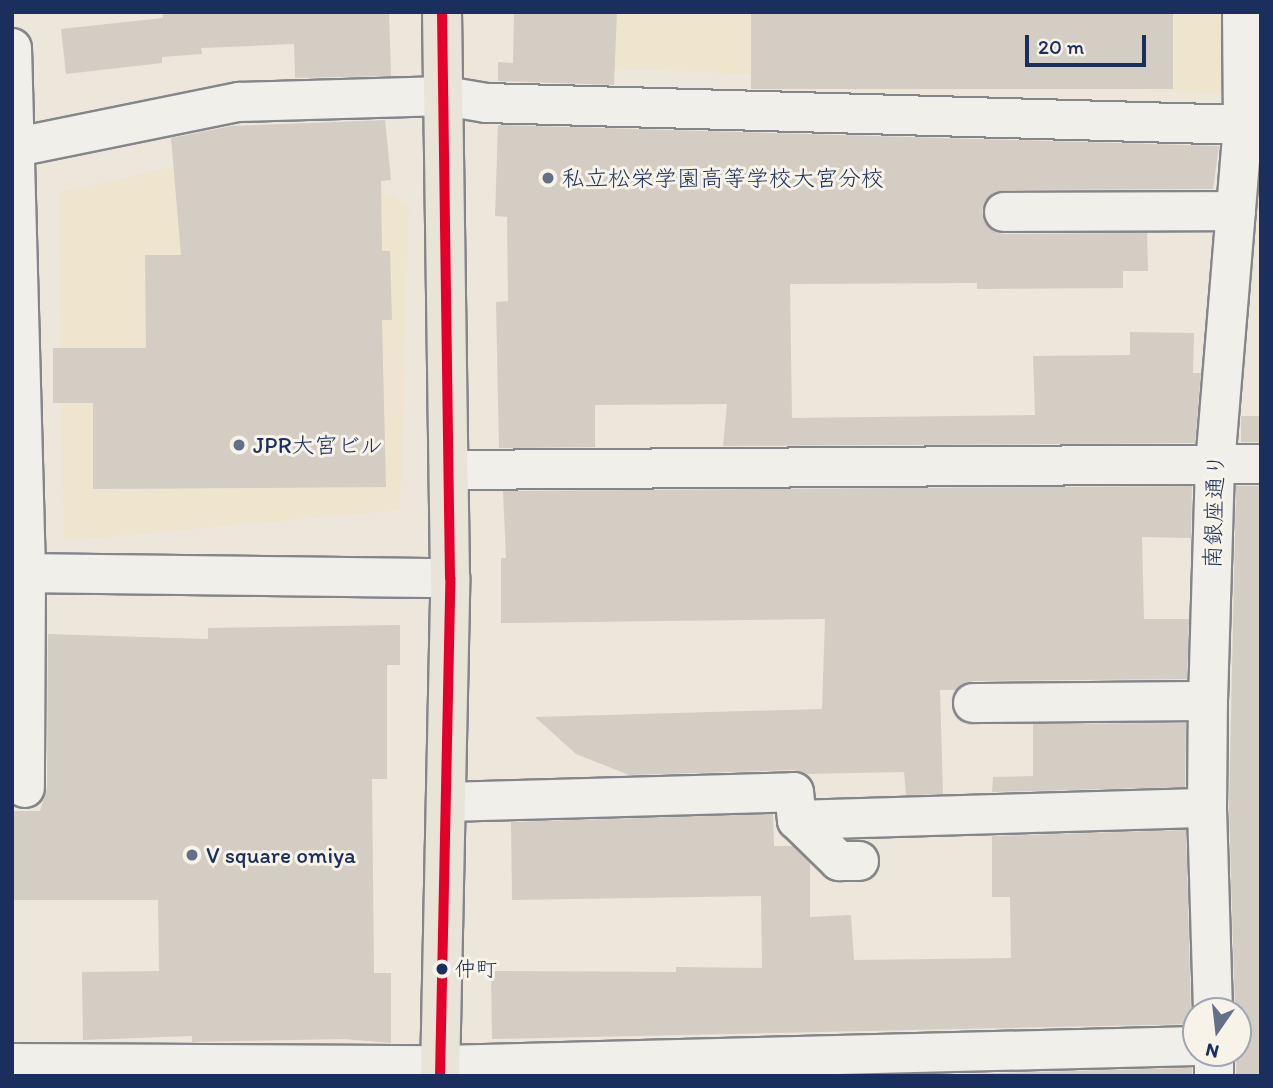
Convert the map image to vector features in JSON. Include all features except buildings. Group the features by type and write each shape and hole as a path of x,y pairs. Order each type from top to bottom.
{"main road":[{"path":"440,1070 450,579 442,12"}],"street":[{"name":"南銀座通り","path":"1213,997 1207,808 1215,465 1243,125 1242,12"},
{"path":"12,48 19,573 25,788"},
{"path":"15,148 239,102 445,96 486,103 1243,125"},
{"path":"1004,212 1236,211"},
{"path":"449,470 1261,464"},
{"path":"19,573 450,579"},
{"path":"973,704 1208,701"},
{"path":"446,802 794,792 797,820 839,860 859,861"},
{"path":"797,820 1207,808"},
{"path":"12,1063 440,1070 784,1066 1182,1047"}],"shaded area":[{"path":"528,12 1225,12 1227,94 531,65"},
{"path":"290,140 409,205 400,510 64,541 58,193"}],"transit line":[{"path":"440,1076 450,578 442,12"}],"place":[{"name":"私立松栄学園高等学校大宮分校","path":"548,178"},
{"name":"JPR大宮ビル","path":"239,445"},
{"name":"V square omiya","path":"192,855"},
{"name":"仲町","path":"442,969"}]}
